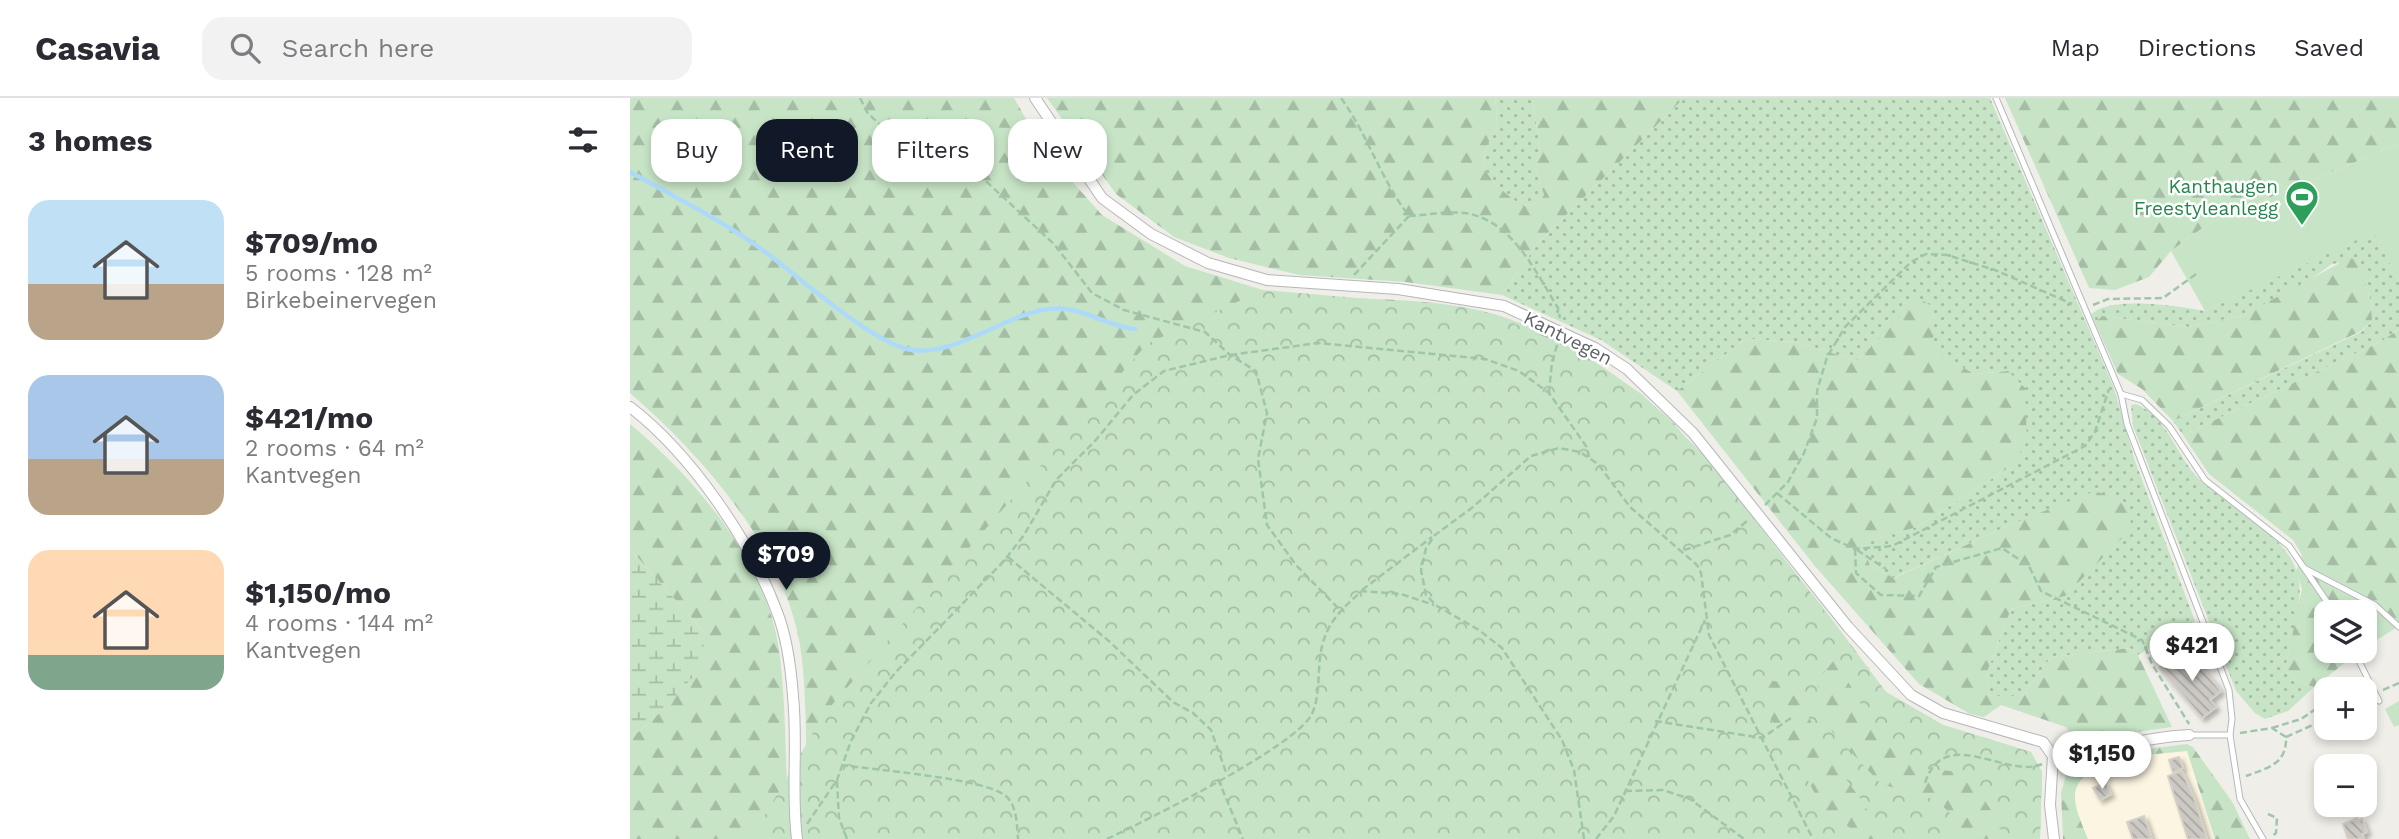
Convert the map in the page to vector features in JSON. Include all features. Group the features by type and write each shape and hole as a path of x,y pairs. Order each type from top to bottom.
{"street":[{"name":"Kantvegen","path":"1035,98 1102,198 1151,234 1208,262 1267,280 1455,296 1504,306 1561,330 1627,369 1693,433 1848,627 1911,695 1943,713 2043,742 2053,756"},
{"path":"630,407 649,422 718,505 748,552 778,614 793,696 796,756 792,805 797,839"},
{"path":"2054,839 2050,806 2053,756 2092,752 2128,741 2192,735"}],"lane":[{"path":"1996,98 2121,394 2126,424 2228,690 2232,719 2230,735 2240,799 2266,839"},
{"path":"2121,394 2142,400 2169,426 2205,480 2289,546 2326,600"},
{"path":"2303,567 2375,605 2399,627"},
{"path":"2377,697 2379,701"},
{"path":"2192,735 2230,735"}],"path":[{"path":"860,98 867,112 897,142 916,150 953,158 977,173 1054,244 1081,282 1104,301 1124,310 1205,332 1230,355 1256,371 1267,413 1258,460 1267,525 1296,565 1340,610"},
{"path":"1340,98 1354,116 1386,181 1409,216"},
{"path":"1341,286 1376,255 1409,216 1463,213 1490,220 1521,249 1558,308 1561,330 1552,362 1549,393"},
{"path":"1682,550 1730,535 1757,514 1788,482 1804,453 1817,418 1817,391 1833,347 1845,327 1911,262 1926,254 1947,255 1970,261 2086,313 2094,304 2108,299 2163,298 2199,272"},
{"path":"847,839 839,818 837,780 841,765 871,703 895,673 1008,556 1024,536 1056,480 1096,441 1133,395 1164,371 1230,355 1318,343 1485,359 1520,371 1549,393 1586,446 1589,457 1630,507 1682,550 1701,573 1705,620 1726,670 1813,839"},
{"path":"1855,549 1892,545 2085,446 2095,432 2113,376"},
{"path":"1107,839 1286,741 1310,717 1317,700 1324,634 1340,610 1362,590 1473,508 1531,456 1559,448 1589,457"},
{"path":"1777,493 1831,538 1855,549 1886,569"},
{"path":"1435,535 1423,558 1421,580 1426,596 1437,606 1491,639 1517,668 1568,755 1577,786 1584,839"},
{"path":"1855,549 1856,573 1881,595 1919,596 1936,567 2002,548 2029,566 2041,591 2142,640 2152,664 2192,735"},
{"path":"1008,556 1110,642 1173,702 1193,713 1211,730 1227,775"},
{"path":"1362,590 1401,594 1437,606"},
{"path":"1596,839 1614,816 1655,721 1705,620"},
{"path":"2230,735 2289,725 2314,709"},
{"path":"1655,721 1762,738 1794,716"},
{"path":"2286,737 2314,724"},
{"path":"2272,728 2286,737"},
{"path":"2236,780 2279,763 2286,750 2286,737"},
{"path":"1925,783 1936,761 1944,758 1979,757 2039,766 2053,756"},
{"path":"841,765 954,782 1004,794 1013,804 1018,839"},
{"path":"1219,779 1243,839"},
{"path":"797,839 837,780"},
{"path":"1625,791 1663,790 1690,799 1744,839"},
{"path":"2266,839 2276,833 2278,824 2277,818 2268,814"}],"shaded area":[{"path":"2187,751 2215,839 2088,839 2073,804 2077,783 2086,772 2111,760 2119,764 2133,756"}],"green space":[{"path":"630,98 1014,98 1026,119 1008,119 1008,182 1073,182 1102,215 1185,266 1263,290 1287,294 1419,302 1463,307 1492,314 1548,335 1626,384 1672,421 1822,606 1886,692 1943,725 2031,752 2042,772 2040,839 809,839 802,659 795,621 781,583 763,547 714,479 687,448 630,393"},
{"path":"1047,98 1495,98 1496,125 1483,163 1496,184 1523,206 1538,203 1544,195 1535,166 1540,147 1532,98 1684,98 1538,243 1502,295 1406,282 1299,275 1229,258 1174,237 1116,194 1107,181 1107,119 1062,119"},
{"path":"1495,98 1532,98 1540,147 1535,166 1544,195 1538,203 1522,206 1496,184 1483,163 1496,124"},
{"path":"1684,98 1990,98 2114,388 2135,461 2195,621 2138,655 2130,648 2051,657 2022,696 1990,697 1987,672 2011,609 2065,596 2014,523 1893,578 1870,566 1861,543 1917,527 2010,467 2008,371 1974,374 1932,349 1934,308 1919,299 1857,361 1797,342 1746,339 1677,391 1601,340 1502,295 1538,243"},
{"path":"2005,98 2399,98 2399,144 2211,222 2171,251 2149,277 2115,290 2089,288"},
{"name":"Kanthaugen Freestyleanlegg","path":"2399,144 2399,281 2374,232 2205,311 2171,251 2211,222"},
{"path":"2374,231 2399,281 2399,329 2382,341 2183,435 2173,421 2361,332 2372,321 2371,302 2359,260 2332,264 2307,282 2244,315 2189,327 2102,316 2095,323 2091,315 2112,305 2128,304 2163,305 2205,311"},
{"path":"2349,258 2359,259 2371,302 2372,321 2361,331 2173,421 2142,389 2118,374 2095,323 2102,316 2189,327 2244,315"},
{"path":"1263,290 1463,307 1495,315 1581,353 1643,395 1711,462 1886,692 1943,725 2031,752 2042,772 2040,839 2003,839 1999,822 1971,780 1951,771 1917,768 1882,741 1835,659 1817,681 1825,724 1881,784 1936,800 1949,812 1964,839 1905,839 1873,822 1863,802 1826,753 1805,709 1783,683 1769,680 1764,696 1767,714 1788,743 1823,809 1866,839 751,839 824,714 1147,344"},
{"path":"1919,298 1934,308 1933,349 1974,374 2008,371 2025,388 2027,442 2010,467 1917,527 1862,543 1870,566 1894,578 2014,523 2095,491 2127,503 2132,528 2065,596 2011,609 1987,672 1990,696 2022,696 2051,657 2130,648 2138,655 2172,727 2074,741 2066,727 2001,705 1984,717 1970,714 1919,684 1814,565 1677,391 1746,339 1797,342 1857,361"},
{"path":"2399,329 2399,626 2377,640 2377,600 2314,600 2314,663 2345,663 2327,677 2314,677 2314,687 2296,681 2285,670 2302,589 2296,571 2302,555 2293,540 2209,474 2183,435 2382,341"},
{"path":"2136,404 2156,418 2197,477 2268,532 2294,565 2299,582 2299,599 2285,670 2296,681 2314,687 2288,711 2265,719 2255,713 2236,691 2133,426 2131,405"},
{"path":"630,424 681,472 705,499 746,558 762,590 780,657 790,839 630,839 630,738 651,722 704,632 630,549"},
{"path":"630,549 704,632 703,666 651,722 630,738"},
{"path":"2399,701 2399,725 2394,727 2385,709"},
{"path":"2187,744 2193,747 2233,803 2250,839 2215,839 2187,751 2134,756 2119,765 2111,760 2096,768 2079,783 2076,792 2075,801 2088,839 2063,839 2061,793 2066,775 2131,751"}],"building":[{"path":"2179,651 2187,660 2192,656 2221,691 2210,700 2216,707 2202,718 2159,668"},
{"path":"2179,757 2183,768 2173,772 2169,760"},
{"path":"2182,771 2207,839 2188,839 2168,776"},
{"path":"2105,783 2111,794 2100,800 2093,788"},
{"path":"2144,816 2152,839 2133,839 2127,822"},
{"path":"2357,818 2358,821 2362,819 2367,832 2362,834 2364,839 2348,839 2343,824"}],"waterway":[{"path":"630,172 739,234 850,318 871,332 907,349 924,351 942,348 1014,319 1049,309 1072,310 1135,329"}],"place":[{"name":"Kanthaugen Freestyleanlegg","path":"2302,227"}]}
